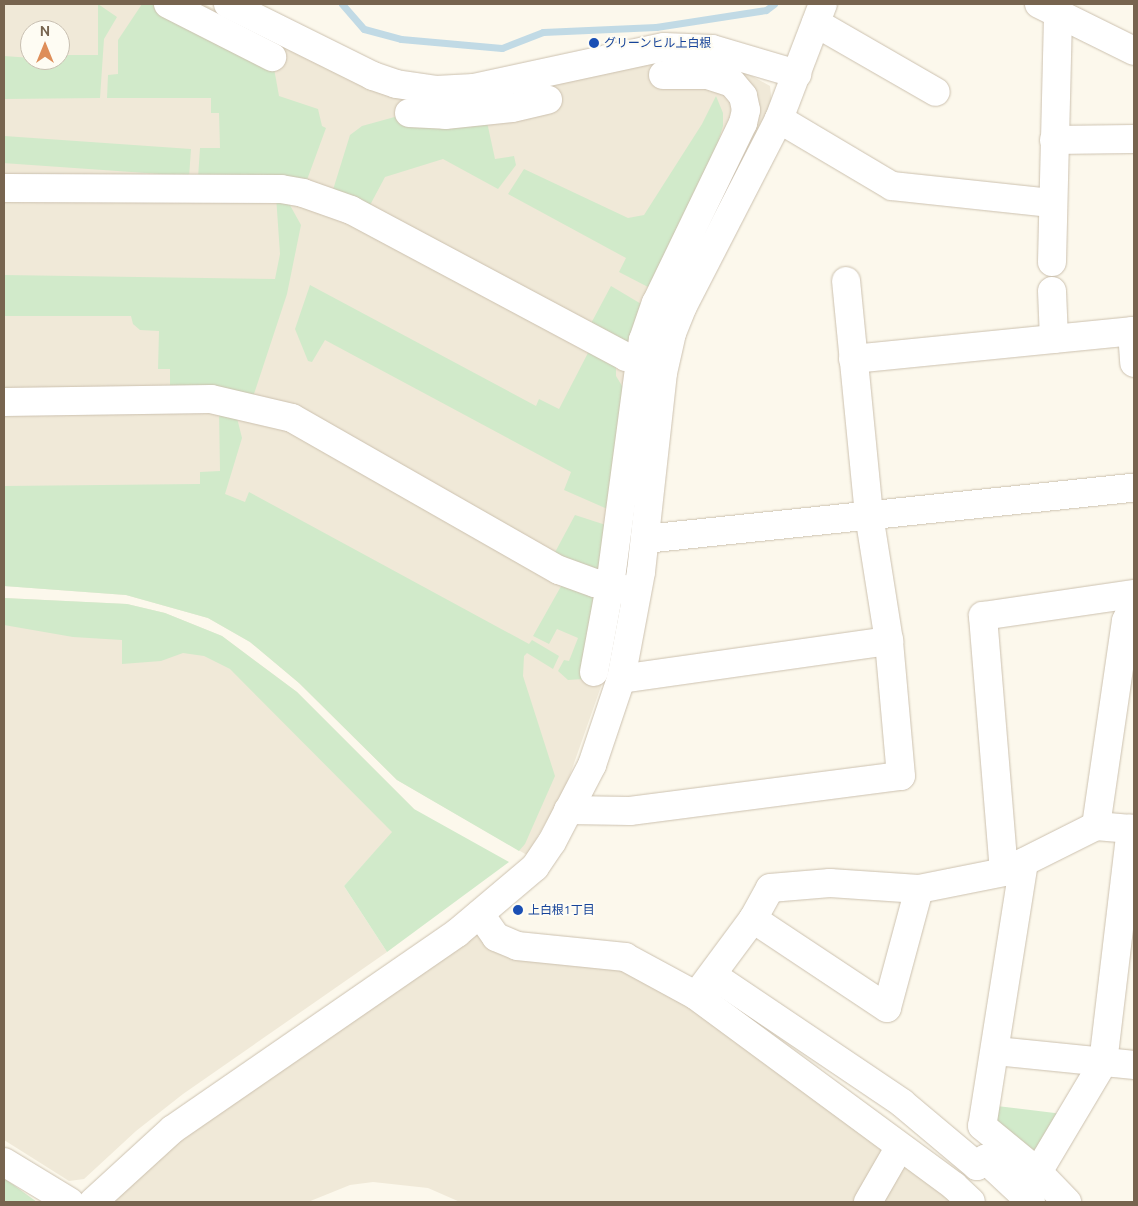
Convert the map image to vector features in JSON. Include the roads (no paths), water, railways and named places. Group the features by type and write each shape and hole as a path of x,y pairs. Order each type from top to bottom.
{"street":[{"path":"168,4 272,57"},
{"path":"228,4 373,76 396,84 436,90 474,88 664,47 712,49 797,74"},
{"path":"1052,262 1051,203 1054,140 1049,9 1134,51"},
{"path":"594,672 652,361 683,306 779,119 819,14 936,92"},
{"path":"93,1202 173,1130 480,914 534,867 592,765 622,679 638,592 645,539 656,303 743,123 746,110 743,96 732,84 707,75 663,75"},
{"path":"409,113 445,115 512,108 548,100"},
{"path":"779,119 892,186 1051,203"},
{"path":"1054,140 1134,139"},
{"path":"4,188 281,189 306,194 351,210 626,357 652,361"},
{"path":"568,810 630,811 901,776 888,641 869,515 846,282"},
{"path":"1052,292 1054,339"},
{"path":"853,359 1133,331 1134,363"},
{"path":"4,402 211,399 292,418 559,570 610,586 638,592"},
{"path":"645,539 1134,488"},
{"path":"1031,1202 982,1151 982,1126 996,1051 1014,867 983,616 1134,594"},
{"path":"1096,826 1126,621 1134,602"},
{"path":"622,679 888,641"},
{"path":"704,986 753,919 770,888 830,883 919,889 1014,867 1096,826 1133,829 1103,1063 1038,1172"},
{"path":"753,919 887,1008 919,889"},
{"path":"480,914 496,937 517,946 625,957 704,986 982,1151 1038,1172 1067,1202"},
{"path":"704,986 899,1148 940,1176 971,1202"},
{"path":"996,1051 1134,1065"},
{"path":"868,1202 899,1148"},
{"path":"940,1176 982,1151"},
{"path":"4,1162 70,1202"}],"waterway":[{"path":"342,4 364,29 401,39 502,48 543,32 656,27 766,10 774,4"}],"place":[{"name":"グリーンヒル上白根","path":"594,43"},
{"name":"上白根1丁目","path":"518,910"}]}
